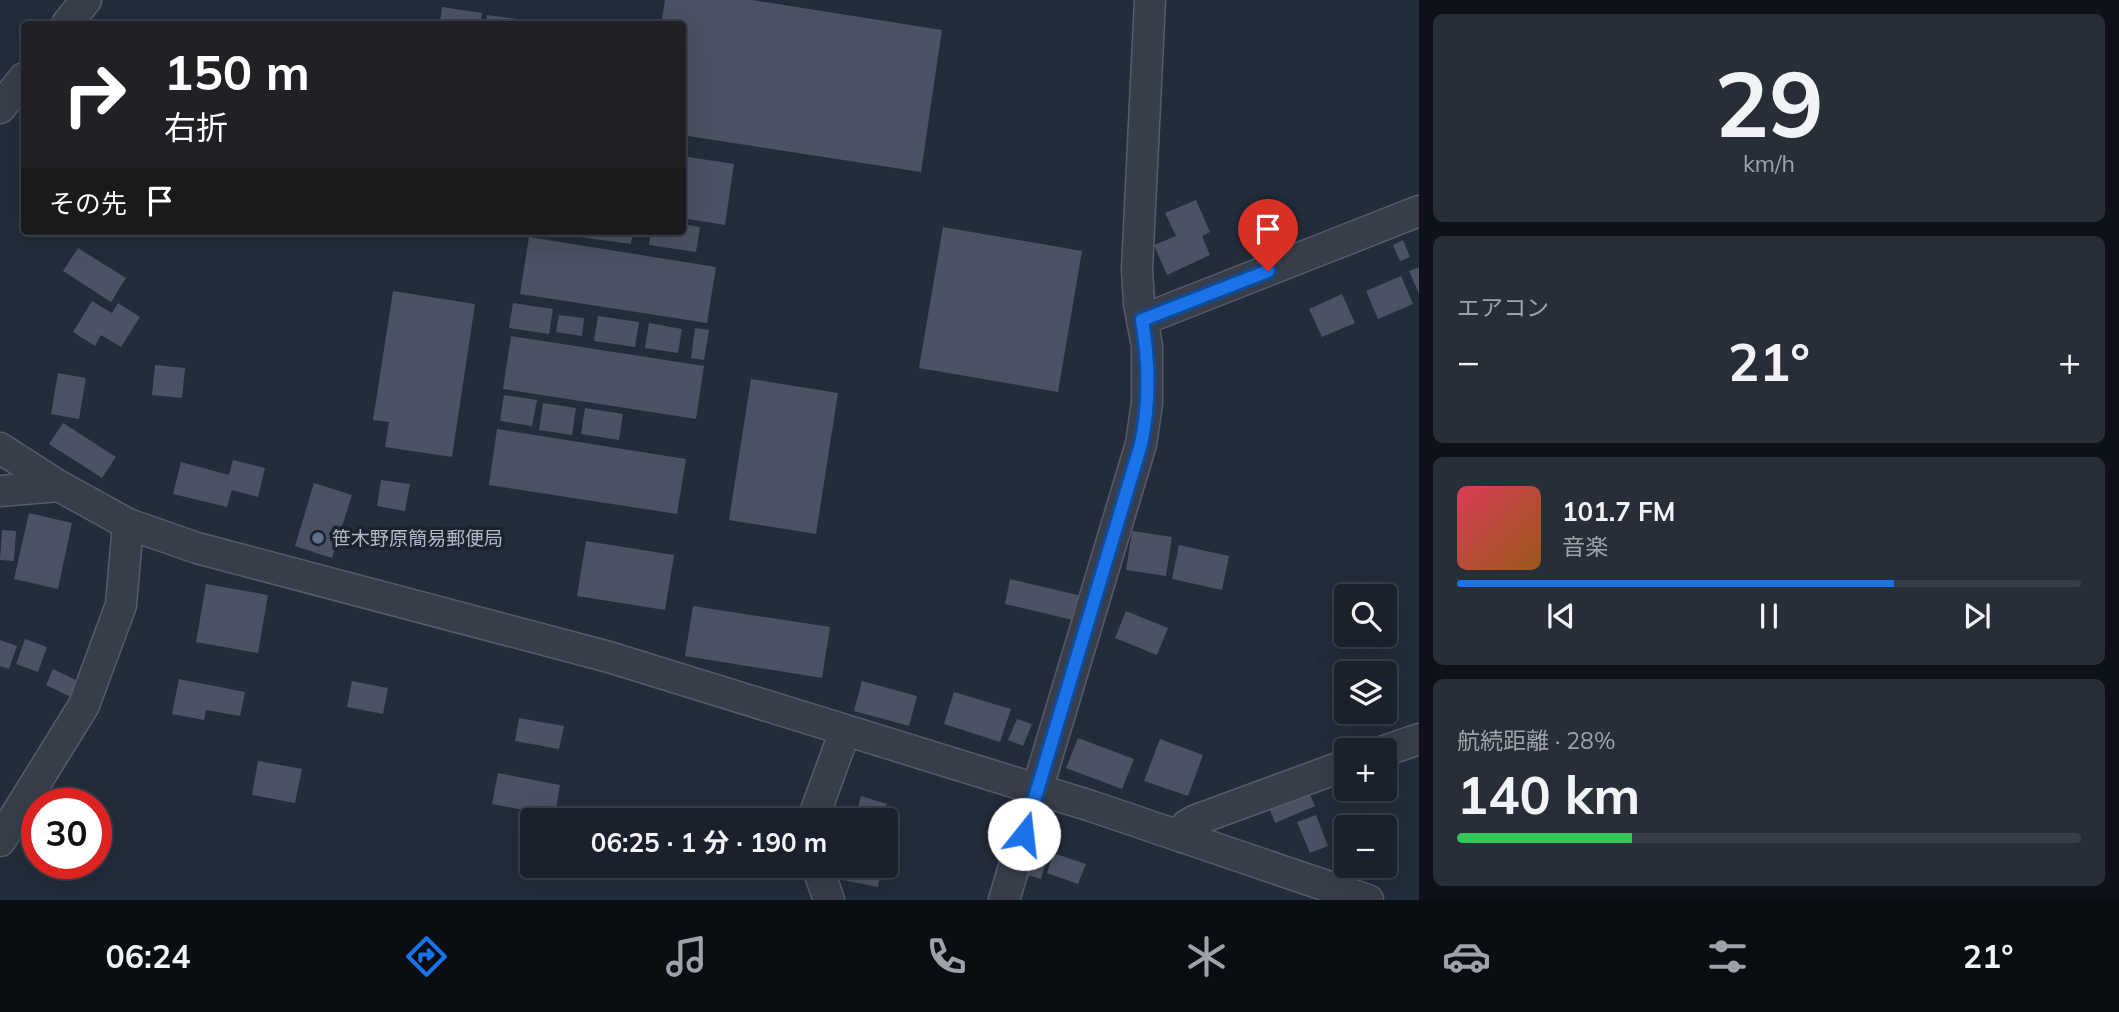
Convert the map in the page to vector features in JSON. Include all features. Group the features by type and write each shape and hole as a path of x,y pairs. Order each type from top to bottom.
{"street":[{"path":"69,21 86,0"},
{"path":"1004,900 1143,434 1147,346 1137,269 1150,0"},
{"path":"0,108 21,82"},
{"path":"1142,320 1419,211"},
{"path":"0,448 59,486 128,524 197,548 609,657 1037,789 1368,900"},
{"path":"0,491 59,486"},
{"path":"0,841 84,705 121,605 128,524"},
{"path":"817,808 845,731"},
{"path":"1397,747 1419,739"},
{"path":"1182,837 1187,825 1196,820 1334,769"},
{"path":"820,878 829,900"}],"building":[{"path":"665,0 752,0 942,30 921,172 686,136 686,21 662,21"},
{"path":"442,7 482,13 481,21 440,21"},
{"path":"487,15 518,19 518,21 486,21"},
{"path":"686,157 734,164 725,225 686,219"},
{"path":"1196,200 1210,232 1202,236 1210,255 1167,275 1154,245 1176,236 1165,213"},
{"path":"686,225 700,227 696,252 649,245 650,235 686,235"},
{"path":"943,227 1082,251 1058,392 919,368"},
{"path":"580,235 632,235 631,244"},
{"path":"529,237 716,267 707,323 520,294"},
{"path":"1403,240 1410,257 1400,261 1393,245"},
{"path":"78,248 126,278 111,302 63,271"},
{"path":"1419,267 1419,294 1409,271"},
{"path":"1401,276 1413,304 1378,319 1366,291"},
{"path":"393,291 475,304 452,457 385,447 389,422 373,420"},
{"path":"1342,294 1355,323 1322,337 1309,309"},
{"path":"92,301 112,313 118,303 140,317 121,347 101,335 95,346 73,332"},
{"path":"513,303 553,309 549,334 509,328"},
{"path":"559,315 584,318 582,336 556,332"},
{"path":"598,316 639,322 635,347 594,341"},
{"path":"649,323 682,329 678,353 645,348"},
{"path":"695,328 709,330 704,360 691,358"},
{"path":"511,336 704,366 696,419 503,389"},
{"path":"155,365 185,368 182,398 152,395"},
{"path":"58,373 86,378 79,419 51,414"},
{"path":"751,379 838,393 816,534 729,520"},
{"path":"504,395 537,400 532,426 500,421"},
{"path":"543,403 576,408 572,435 539,430"},
{"path":"585,408 623,414 619,440 581,434"},
{"path":"63,423 116,457 102,478 49,444"},
{"path":"497,429 686,459 677,514 489,485"},
{"path":"233,460 265,468 258,497 232,490 227,507 173,494 181,462 229,475"},
{"path":"381,480 410,484 405,511 377,506"},
{"path":"314,483 352,495 332,558 295,546"},
{"path":"29,513 72,523 58,589 14,579"},
{"path":"2,530 16,531 14,561 0,560"},
{"path":"1132,531 1172,537 1166,576 1126,570"},
{"path":"586,541 674,555 665,610 577,596"},
{"path":"1179,545 1229,556 1222,590 1172,579"},
{"path":"1010,579 1082,596 1077,621 1005,604"},
{"path":"206,584 268,595 258,653 196,642"},
{"path":"693,606 830,627 822,678 685,656"},
{"path":"1126,611 1168,628 1157,655 1115,638"},
{"path":"25,639 47,647 38,672 16,664"},
{"path":"0,640 17,646 9,669 0,666"},
{"path":"53,669 80,682 73,698 46,685"},
{"path":"179,679 245,692 240,716 206,710 204,720 172,714"},
{"path":"352,681 388,688 383,714 347,707"},
{"path":"862,681 917,696 909,726 854,711"},
{"path":"954,692 1011,709 1000,742 944,724"},
{"path":"519,718 564,726 559,749 515,741"},
{"path":"1017,719 1032,724 1023,746 1008,740"},
{"path":"1078,738 1134,759 1122,789 1066,768"},
{"path":"1160,739 1203,755 1188,796 1144,781"},
{"path":"258,761 302,769 295,803 252,795"},
{"path":"498,773 560,785 556,808 520,809 492,804"},
{"path":"1306,786 1315,806 1275,823 1267,802"},
{"path":"861,796 887,804 886,808 858,808"},
{"path":"1316,815 1328,846 1310,853 1297,822"},
{"path":"1053,853 1086,864 1078,884 1047,873"},
{"path":"1025,855 1046,861 1041,879 1020,873"},
{"path":"838,878 880,878 878,887"}],"place":[{"name":"笹木野原簡易郵便局","path":"318,538"}],"route":[{"path":"1024,834 1141,444 1147,403 1147,346 1142,320 1268,271"}]}
